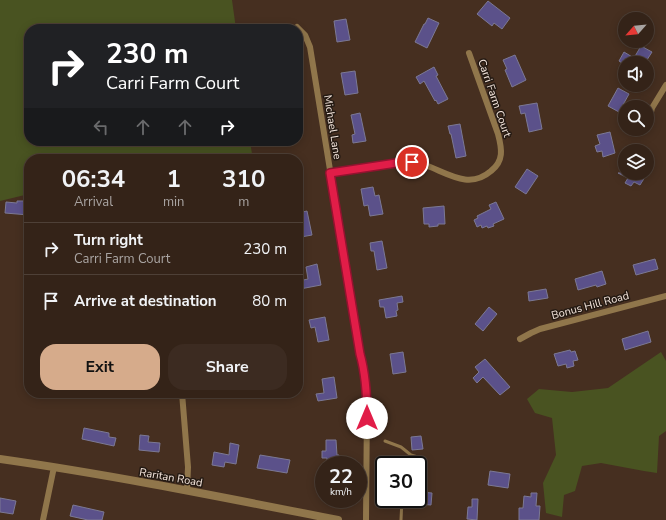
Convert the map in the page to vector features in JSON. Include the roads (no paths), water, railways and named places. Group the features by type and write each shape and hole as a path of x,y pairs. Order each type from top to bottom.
{"street":[{"name":"Michael Lane","path":"303,33 310,47 360,354 367,385 366,520"},
{"name":"Carri Farm Court","path":"330,173 403,162 421,163 451,176 470,180 484,177 493,170 499,162 501,146 469,53"},
{"path":"654,105 666,85"},
{"name":"Bonus Hill Road","path":"520,339 540,328 666,296"},
{"path":"182,398 188,467 187,491"},
{"name":"Raritan Road","path":"0,459 54,467 187,491 338,520"},
{"path":"43,520 54,467"}],"lane":[{"path":"385,441 401,446 414,456"},
{"path":"401,520 402,508"}]}
